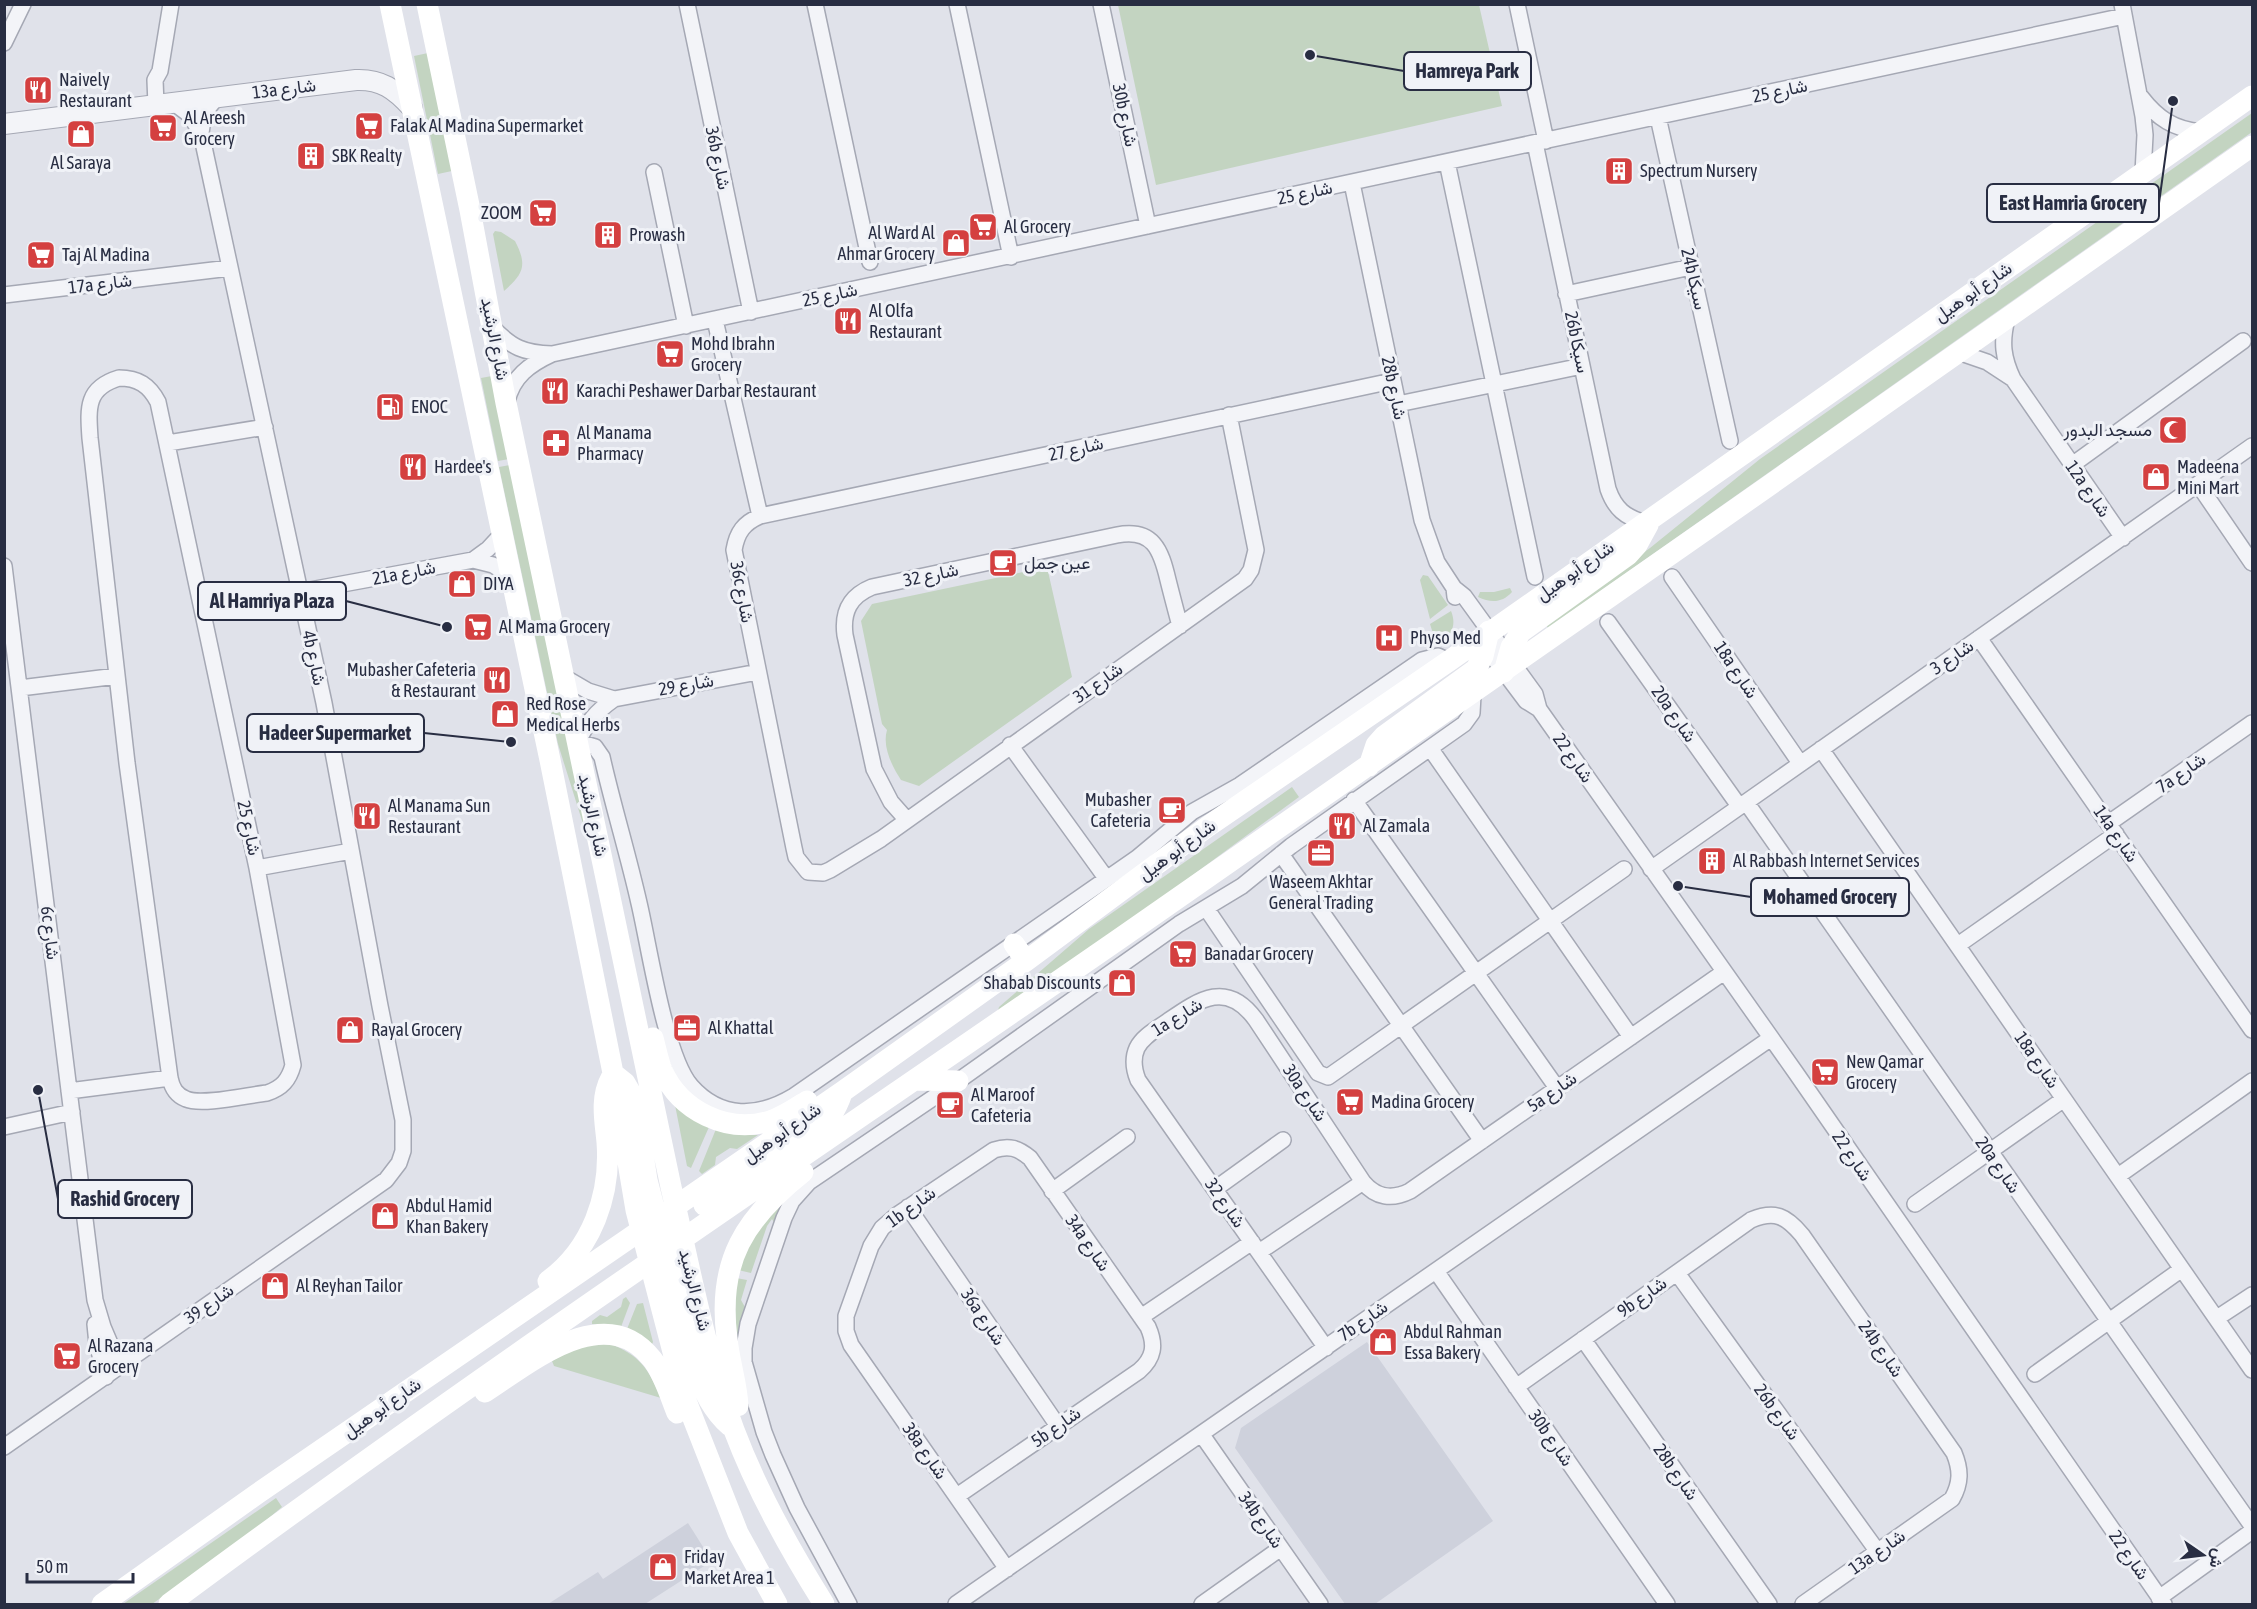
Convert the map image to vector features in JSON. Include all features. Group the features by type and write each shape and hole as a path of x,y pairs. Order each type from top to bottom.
{"main road":[{"name":"شارع الرشيد","path":"390,4 550,760 613,1073"},
{"name":"شارع الرشيد","path":"427,4 564,677 701,1317 734,1431 770,1509 824,1605"},
{"name":"شارع أبو هيل","path":"842,1092 1026,962 1208,827 1449,661 1481,643 1648,521 2253,96"},
{"name":"شارع أبو هيل","path":"169,1605 427,1417 653,1240 679,1222 831,1137 915,1080 1473,695 1508,664 1808,460 2253,146"},
{"path":"1508,664 1521,632 1628,555 1637,545 1648,521"},
{"path":"1369,766 1376,745 1384,736 1468,676 1481,663 1481,643"},
{"path":"1014,944 1026,962"},
{"path":"634,1007 647,1021 662,1069 671,1086 682,1100 697,1112 715,1120 743,1125 758,1124 773,1120 816,1096 842,1092 836,1110 826,1124 679,1222"},
{"path":"488,1335 498,1318 567,1264 591,1230 600,1210 607,1178 604,1104 605,1093 613,1073 625,1083 634,1102 647,1180 653,1240 696,1370 705,1396 717,1415 734,1431 738,1417 738,1403 724,1317 729,1272 737,1249 760,1210 775,1194 816,1161 831,1137"},
{"path":"915,1080 958,1081"},
{"name":"شارع أبو هيل","path":"102,1605 257,1494 488,1335 653,1240 679,1222"},
{"name":"شارع الرشيد","path":"653,1240 676,1368 701,1441 738,1533 777,1605"},
{"path":"342,1477 376,1438 653,1240"},
{"path":"427,1417 460,1408 570,1340 580,1336 600,1334 622,1337 642,1349 650,1357 657,1367 679,1418 701,1441"}],"street":[{"path":"4,43 23,4"},
{"path":"165,104 155,80 160,71 171,4"},
{"name":"36b شارع","path":"687,4 751,312"},
{"path":"814,4 870,262"},
{"path":"957,4 1011,257"},
{"name":"30b شارع","path":"1101,4 1148,226"},
{"path":"1517,4 1540,142"},
{"path":"2123,10 2141,97 2145,135 2143,173"},
{"name":"شارع 25","path":"492,327 515,347 552,354 1658,117 2123,10"},
{"name":"13a شارع","path":"4,124 368,79 391,87 412,108"},
{"path":"201,133 204,113 217,97"},
{"path":"2141,97 2152,112 2166,123 2183,130 2201,132"},
{"name":"4b شارع","path":"165,104 190,115 201,133 325,711 403,1120 403,1151"},
{"name":"24b سيكا","path":"1658,117 1730,441"},
{"name":"26b سيكا","path":"1540,142 1566,294 1612,501 1620,512 1630,519 1648,521"},
{"path":"1447,162 1535,577"},
{"path":"654,172 686,326"},
{"name":"28b شارع","path":"1352,183 1426,534 1437,562 1454,588 1464,596 1481,643"},
{"path":"1566,294 1691,267"},
{"name":"17a شارع","path":"4,295 231,268"},
{"name":"12a شارع","path":"2007,319 2003,334 2003,350 2006,365 2013,379 2123,538"},
{"path":"715,320 760,516"},
{"path":"2072,465 2243,341"},
{"name":"12a شارع","path":"1958,352 1987,362 2013,379"},
{"path":"507,403 512,384 530,366 552,354"},
{"path":"1398,404 1582,366"},
{"name":"شارع 25","path":"131,378 143,382 158,402 257,868 293,1065 291,1075 277,1090 195,1102 178,1095 172,1088 117,676 88,417 91,399 98,389 107,381 131,378"},
{"name":"شارع 27","path":"760,516 1392,381"},
{"name":"شارع 31","path":"808,872 823,873 881,839 1245,579 1255,560 1255,539 1229,415"},
{"path":"168,443 265,427"},
{"name":"شارع 3","path":"1651,869 2253,446"},
{"path":"2198,484 2253,562"},
{"name":"36c شارع","path":"760,516 749,520 741,528 734,550 796,857 808,872"},
{"name":"شارع 32","path":"906,819 891,801 874,769 846,635 845,615 848,605 862,591 1117,535 1137,534 1147,538 1161,553 1180,626"},
{"name":"21a شارع","path":"299,592 473,560 501,535"},
{"path":"473,560 493,565 510,576"},
{"name":"6c شارع","path":"5,573 95,1300 96,1334 106,1377"},
{"name":"18a شارع","path":"1672,577 1800,763"},
{"name":"20a شارع","path":"1608,622 1743,804 2253,1526"},
{"name":"14a شارع","path":"1979,638 2253,1030"},
{"name":"شارع 22","path":"1481,643 1508,664 1526,701 1539,709 1771,1038 2161,1601"},
{"path":"578,742 595,747 602,757 632,871 664,1017 676,1059 690,1085 712,1103 725,1109 747,1112 768,1109 781,1104 864,1049 1137,858 1192,812 1240,785 1422,660 1438,656 1449,661"},
{"name":"شارع 29","path":"564,677 588,692 614,699 758,672"},
{"path":"20,688 117,676"},
{"path":"849,1605 797,1508 764,1432 744,1362 745,1336 784,1218 800,1191 809,1182 958,1081 1179,924 1242,886 1354,800 1430,748 1469,719 1473,713 1473,695"},
{"name":"شارع 29","path":"578,742 584,727 593,716 614,699"},
{"name":"7a شارع","path":"1958,945 2253,723"},
{"path":"1010,745 1106,878"},
{"path":"1430,748 1631,1037"},
{"name":"18a شارع","path":"1821,749 2253,1370"},
{"path":"1354,800 1557,1088"},
{"path":"257,868 351,851"},
{"path":"1281,854 1482,1141"},
{"path":"1206,908 1321,1076 1332,1076 1624,869"},
{"name":"5a شارع","path":"1376,1193 1393,1197 1402,1195 1724,972"},
{"name":"1a شارع","path":"1135,1054 1143,1040 1195,1002 1218,997 1229,999"},
{"name":"30a شارع","path":"1229,999 1249,1011 1363,1182 1376,1193"},
{"name":"7b شارع","path":"956,1605 1771,1038"},
{"name":"شارع 32","path":"1135,1054 1135,1072 1138,1080 1326,1348"},
{"path":"69,1091 170,1078"},
{"path":"2118,1176 2253,1081"},
{"path":"1915,1204 2064,1099"},
{"path":"4,1127 72,1118"},
{"path":"1052,1191 1127,1137"},
{"path":"1215,1189 1284,1140"},
{"name":"34a شارع","path":"1003,1147 1023,1151 1030,1158 1141,1317 1152,1336 1154,1346 1152,1355"},
{"name":"1b شارع","path":"846,1331 846,1316 871,1246 889,1221 994,1150 1003,1147"},
{"name":"شارع 39","path":"4,1447 386,1180 399,1162 403,1151"},
{"path":"1141,1317 1363,1182"},
{"name":"36a شارع","path":"908,1207 1058,1426"},
{"name":"9b شارع","path":"1516,1387 1751,1220 1772,1214"},
{"name":"24b شارع","path":"1772,1214 1784,1218 1802,1235 1954,1453 1959,1464 1960,1476 1958,1488 1952,1499"},
{"path":"2035,1374 2182,1269"},
{"name":"30b شارع","path":"1436,1271 1667,1605"},
{"name":"26b شارع","path":"1677,1273 1878,1552"},
{"path":"2217,1318 2253,1295"},
{"name":"6c شارع","path":"95,1300 102,1327 120,1367"},
{"name":"38a شارع","path":"846,1331 855,1351 1007,1569"},
{"name":"28b شارع","path":"1583,1339 1769,1605"},
{"name":"5b شارع","path":"957,1496 1139,1371 1147,1365 1152,1355"},
{"name":"34b شارع","path":"1202,1435 1320,1605"},
{"name":"13a شارع","path":"1803,1605 1952,1499"},
{"path":"2161,1601 2253,1531"},
{"path":"1202,1605 1225,1598 1281,1548"}],"shaded area":[{"path":"1367,1342 1493,1521 1375,1604 1345,1604 1235,1448 1241,1428"},
{"name":"Friday Market Area 1","path":"688,1523 712,1561 645,1604 548,1604 598,1572 603,1579"}],"green space":[{"path":"1118,5 1479,5 1502,106 1156,185"},
{"path":"428,53 452,171 438,174 414,56"},
{"path":"2252,113 2252,132 1548,628 1545,623 1650,548 1760,459"},
{"path":"495,231 515,241 522,263 522,269 516,280 504,291 493,234"},
{"path":"492,376 509,459 498,461 481,378"},
{"path":"510,465 584,827 558,744 499,467"},
{"path":"1047,567 1072,677 919,786 901,780 891,763 887,750 887,730 882,724 861,621 872,604"},
{"path":"1423,575 1428,576 1448,605 1430,619 1420,580"},
{"path":"1510,588 1512,592 1500,600 1492,601 1478,597 1480,592 1494,592"},
{"path":"1451,611 1453,627 1450,634 1444,641 1435,640 1430,624"},
{"path":"1292,787 1299,797 1129,922 997,1014 999,1007 1089,929"},
{"path":"675,1105 709,1127 691,1168 687,1166"},
{"path":"716,1129 740,1135 758,1135 737,1149 730,1148 716,1157 715,1165 702,1174 699,1171"},
{"path":"788,1195 775,1224 772,1219 767,1226 751,1273 738,1270 750,1239"},
{"path":"736,1278 747,1280 741,1300 746,1309 737,1340 735,1324"},
{"path":"626,1297 630,1303 621,1327 592,1324 592,1321 600,1315 607,1317 621,1307"},
{"path":"643,1303 652,1344 639,1334 627,1329 637,1304"},
{"path":"608,1343 628,1352 642,1364 652,1378 661,1398 554,1366 552,1361 579,1346"},
{"path":"276,1498 282,1507 233,1548 152,1604 123,1604"}],"place":[{"name":"Hamreya Park","path":"1310,55"},
{"name":"Naively Restaurant","path":"38,90"},
{"name":"East Hamria Grocery","path":"2173,101"},
{"name":"Falak Al Madina Supermarket","path":"369,126"},
{"name":"Al Areesh Grocery","path":"163,128"},
{"name":"Al Saraya","path":"81,134"},
{"name":"SBK Realty","path":"311,156"},
{"name":"Spectrum Nursery","path":"1619,171"},
{"name":"ZOOM","path":"543,213"},
{"name":"Al Grocery","path":"983,227"},
{"name":"Prowash","path":"608,235"},
{"name":"Al Ward Al Ahmar Grocery","path":"956,243"},
{"name":"Taj Al Madina","path":"41,255"},
{"name":"Al Olfa Restaurant","path":"848,321"},
{"name":"Mohd Ibrahn Grocery","path":"670,354"},
{"name":"Karachi Peshawer Darbar Restaurant","path":"555,391"},
{"name":"ENOC","path":"390,407"},
{"name":"مسجد البدور","path":"2173,430"},
{"name":"Al Manama Pharmacy","path":"556,443"},
{"name":"Hardee's","path":"413,467"},
{"name":"Madeena Mini Mart","path":"2156,477"},
{"name":"عين جمل","path":"1003,563"},
{"name":"DIYA","path":"462,584"},
{"name":"Al Hamriya Plaza","path":"447,627"},
{"name":"Al Mama Grocery","path":"478,627"},
{"name":"Physo Med","path":"1389,638"},
{"name":"Mubasher Cafeteria & Restaurant","path":"497,680"},
{"name":"Red Rose Medical Herbs","path":"505,714"},
{"name":"Hadeer Supermarket","path":"511,742"},
{"name":"Mubasher Cafeteria","path":"1172,810"},
{"name":"Al Manama Sun Restaurant","path":"367,816"},
{"name":"Al Zamala","path":"1342,826"},
{"name":"Waseem Akhtar General Trading","path":"1321,853"},
{"name":"Al Rabbash Internet Services","path":"1712,861"},
{"name":"Mohamed Grocery","path":"1678,886"},
{"name":"Banadar Grocery","path":"1183,954"},
{"name":"Shabab Discounts","path":"1122,983"},
{"name":"Al Khattal","path":"687,1028"},
{"name":"Rayal Grocery","path":"350,1030"},
{"name":"New Qamar Grocery","path":"1825,1072"},
{"name":"Rashid Grocery","path":"38,1090"},
{"name":"Madina Grocery","path":"1350,1102"},
{"name":"Al Maroof Cafeteria","path":"950,1105"},
{"name":"Abdul Hamid Khan Bakery","path":"385,1216"},
{"name":"Al Reyhan Tailor","path":"275,1286"},
{"name":"Abdul Rahman Essa Bakery","path":"1383,1342"},
{"name":"Al Razana Grocery","path":"67,1356"},
{"name":"Friday Market Area 1","path":"663,1567"}]}
